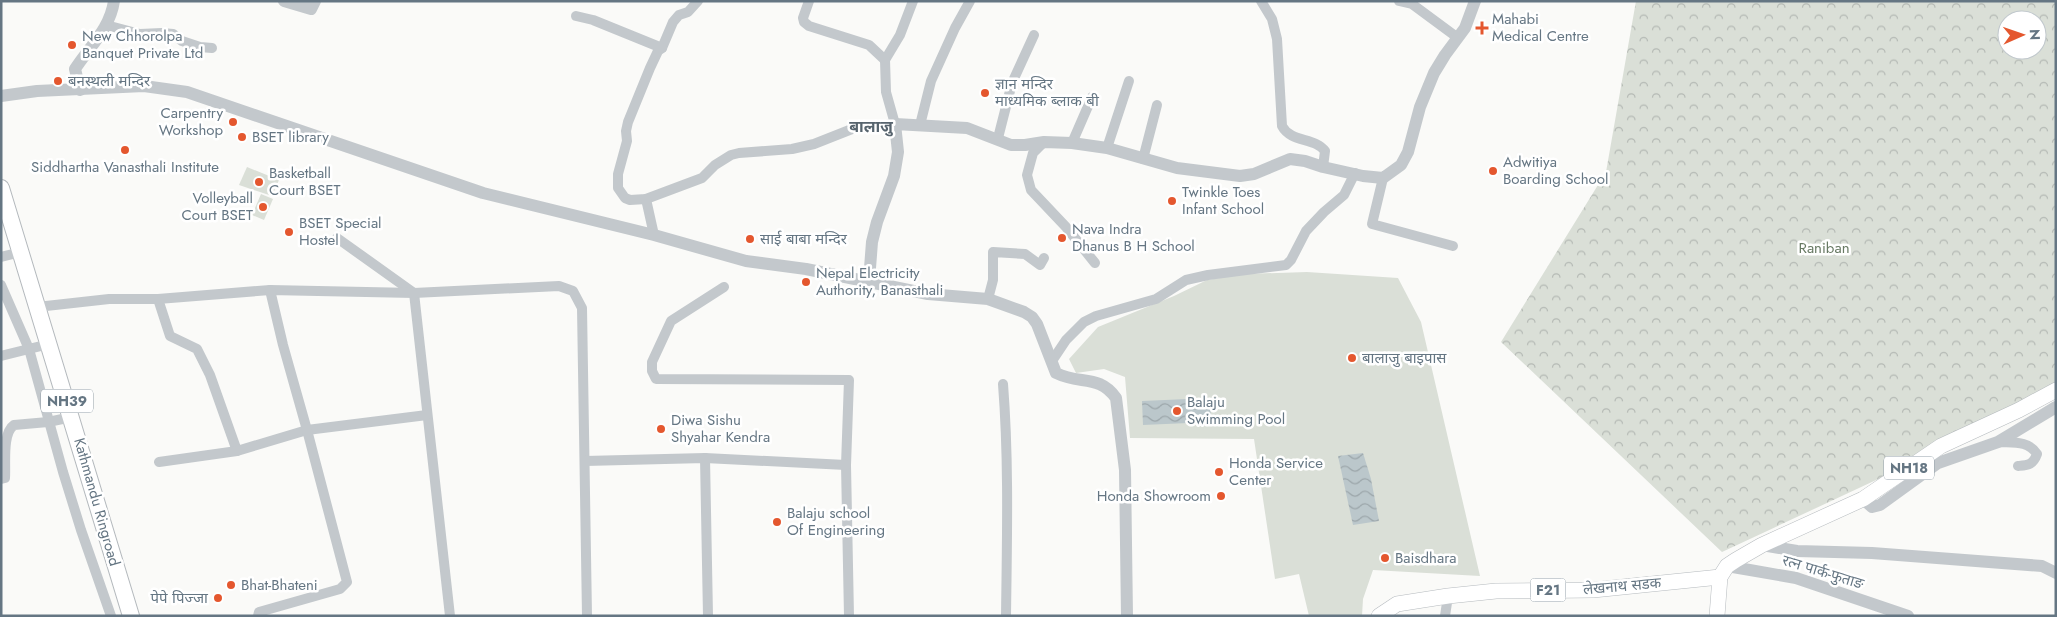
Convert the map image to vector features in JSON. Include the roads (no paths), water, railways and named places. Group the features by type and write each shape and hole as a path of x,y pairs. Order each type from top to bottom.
{"highway":[{"name":"Kathmandu Ringroad","path":"1,188 131,616"}],"main road":[{"name":"NH18","path":"1724,572 1762,545 1863,499 1941,446 2011,414 2056,390"},
{"name":"लेखनाथ सडक","path":"1379,616 1397,604 1448,596 1504,591 1593,590 1724,572"},
{"path":"1716,616 1724,572"}],"street":[{"path":"80,90 75,69 87,50 101,36 113,11 114,1"},
{"path":"284,1 311,9 315,1"},
{"path":"698,1 688,12 679,15 673,22 662,48 658,51 650,68 628,122 626,131 627,141 618,174 618,188 625,198 630,200 646,199 702,178 723,159 731,155 792,149 814,144 852,129 895,124 968,128 1011,144 1072,142 1107,148 1177,168 1240,176 1254,174 1290,159 1305,160 1323,167 1363,176 1384,178"},
{"path":"810,1 803,18 808,26 869,45 885,60"},
{"path":"863,281 870,268 872,242 877,222 894,176 898,152 895,124 886,92 885,60 900,35 913,1"},
{"path":"920,125 931,81 954,28 970,1"},
{"path":"1261,1 1272,19 1278,39 1282,126 1285,131 1297,138 1321,146 1325,151 1323,167"},
{"path":"1400,1 1412,2 1458,38"},
{"path":"1453,246 1372,224 1384,178 1401,165 1408,152 1420,107 1434,73 1465,28 1475,1"},
{"path":"576,16 593,20 662,48"},
{"path":"106,25 140,34 162,32 173,34 182,41 212,48"},
{"path":"998,138 1012,83 1034,35"},
{"path":"1107,148 1128,81"},
{"path":"1,96 37,91 144,86 187,92 483,193 654,235 746,261 806,268 928,294 988,299 1024,312 1032,317 1037,324 1056,373 1067,378 1092,380 1102,383 1110,389 1116,398 1126,470 1127,616"},
{"path":"1072,142 1092,96"},
{"path":"1143,159 1157,104"},
{"path":"1044,142 1033,153 1029,168 1027,176 1032,190 1066,227 1095,263"},
{"path":"1052,361 1066,340 1084,322 1096,316 1156,299 1186,280 1208,275 1286,265 1292,260 1306,231 1344,195 1355,173"},
{"path":"646,199 654,235"},
{"path":"337,238 414,293 450,616"},
{"path":"1,256 21,252"},
{"path":"988,299 993,280 993,252 1025,254 1040,265 1044,258"},
{"path":"1,285 29,349 48,422 81,530 111,616"},
{"path":"37,307 109,299 158,299 270,290 414,293 559,286 573,291 582,308 587,616"},
{"path":"724,287 670,322 652,362 652,371 656,380 849,380 846,465 848,616"},
{"path":"258,616 259,612 340,589 347,582 270,290"},
{"path":"158,299 170,336 197,349 213,383 237,451"},
{"path":"1,356 49,344"},
{"path":"1003,384 1007,435 1008,499 1006,616"},
{"path":"1863,499 1872,506 1880,505 1938,463 1998,442 2056,407"},
{"path":"158,462 237,451 307,430 427,415"},
{"path":"1,479 5,478 6,436 10,428 14,425 48,422 72,417"},
{"path":"1998,442 2023,443 2034,449 2037,454 2034,462 2018,466"},
{"path":"585,461 705,458 846,465"},
{"path":"705,458 708,616"},
{"path":"1762,545 1797,551 1872,553 2042,566 2056,573"},
{"name":"रत्न पार्क-फुताङ","path":"1724,572 1796,578 1908,616"},
{"path":"1445,616 1448,596"}],"water":[{"name":"Balaju Swimming Pool","path":"1210,398 1211,422 1143,425 1142,401"},
{"path":"1363,453 1371,479 1379,521 1353,525 1338,456"}],"place":[{"name":"Mahabi Medical Centre","path":"1482,28"},
{"name":"New Chhorolpa Banquet Private Ltd","path":"72,45"},
{"name":"बनस्थली मन्दिर","path":"58,81"},
{"name":"ज्ञान मन्दिर माध्यमिक ब्लाक बी","path":"985,93"},
{"name":"Carpentry Workshop","path":"233,122"},
{"name":"BSET library","path":"242,137"},
{"name":"Siddhartha Vanasthali Institute","path":"125,150"},
{"name":"Adwitiya Boarding School","path":"1493,171"},
{"name":"Basketball Court BSET","path":"259,182"},
{"name":"Twinkle Toes Infant School","path":"1172,201"},
{"name":"Volleyball Court BSET","path":"263,207"},
{"name":"BSET Special Hostel","path":"289,232"},
{"name":"Nava Indra Dhanus B H School","path":"1062,238"},
{"name":"साई बाबा मन्दिर","path":"750,239"},
{"name":"Nepal Electricity Authority, Banasthali","path":"806,282"},
{"name":"बालाजु बाइपास","path":"1352,358"},
{"name":"Balaju Swimming Pool","path":"1177,411"},
{"name":"Diwa Sishu Shyahar Kendra","path":"661,429"},
{"name":"Honda Service Center","path":"1219,472"},
{"name":"Honda Showroom","path":"1221,496"},
{"name":"Balaju school Of Engineering","path":"777,522"},
{"name":"Baisdhara","path":"1385,558"},
{"name":"Bhat-Bhateni","path":"231,585"},
{"name":"पेपे पिज्जा","path":"218,598"}],"district":[{"name":"बालाजु","path":"871,126"}],"park label":[{"name":"Raniban","path":"1824,248"}]}
